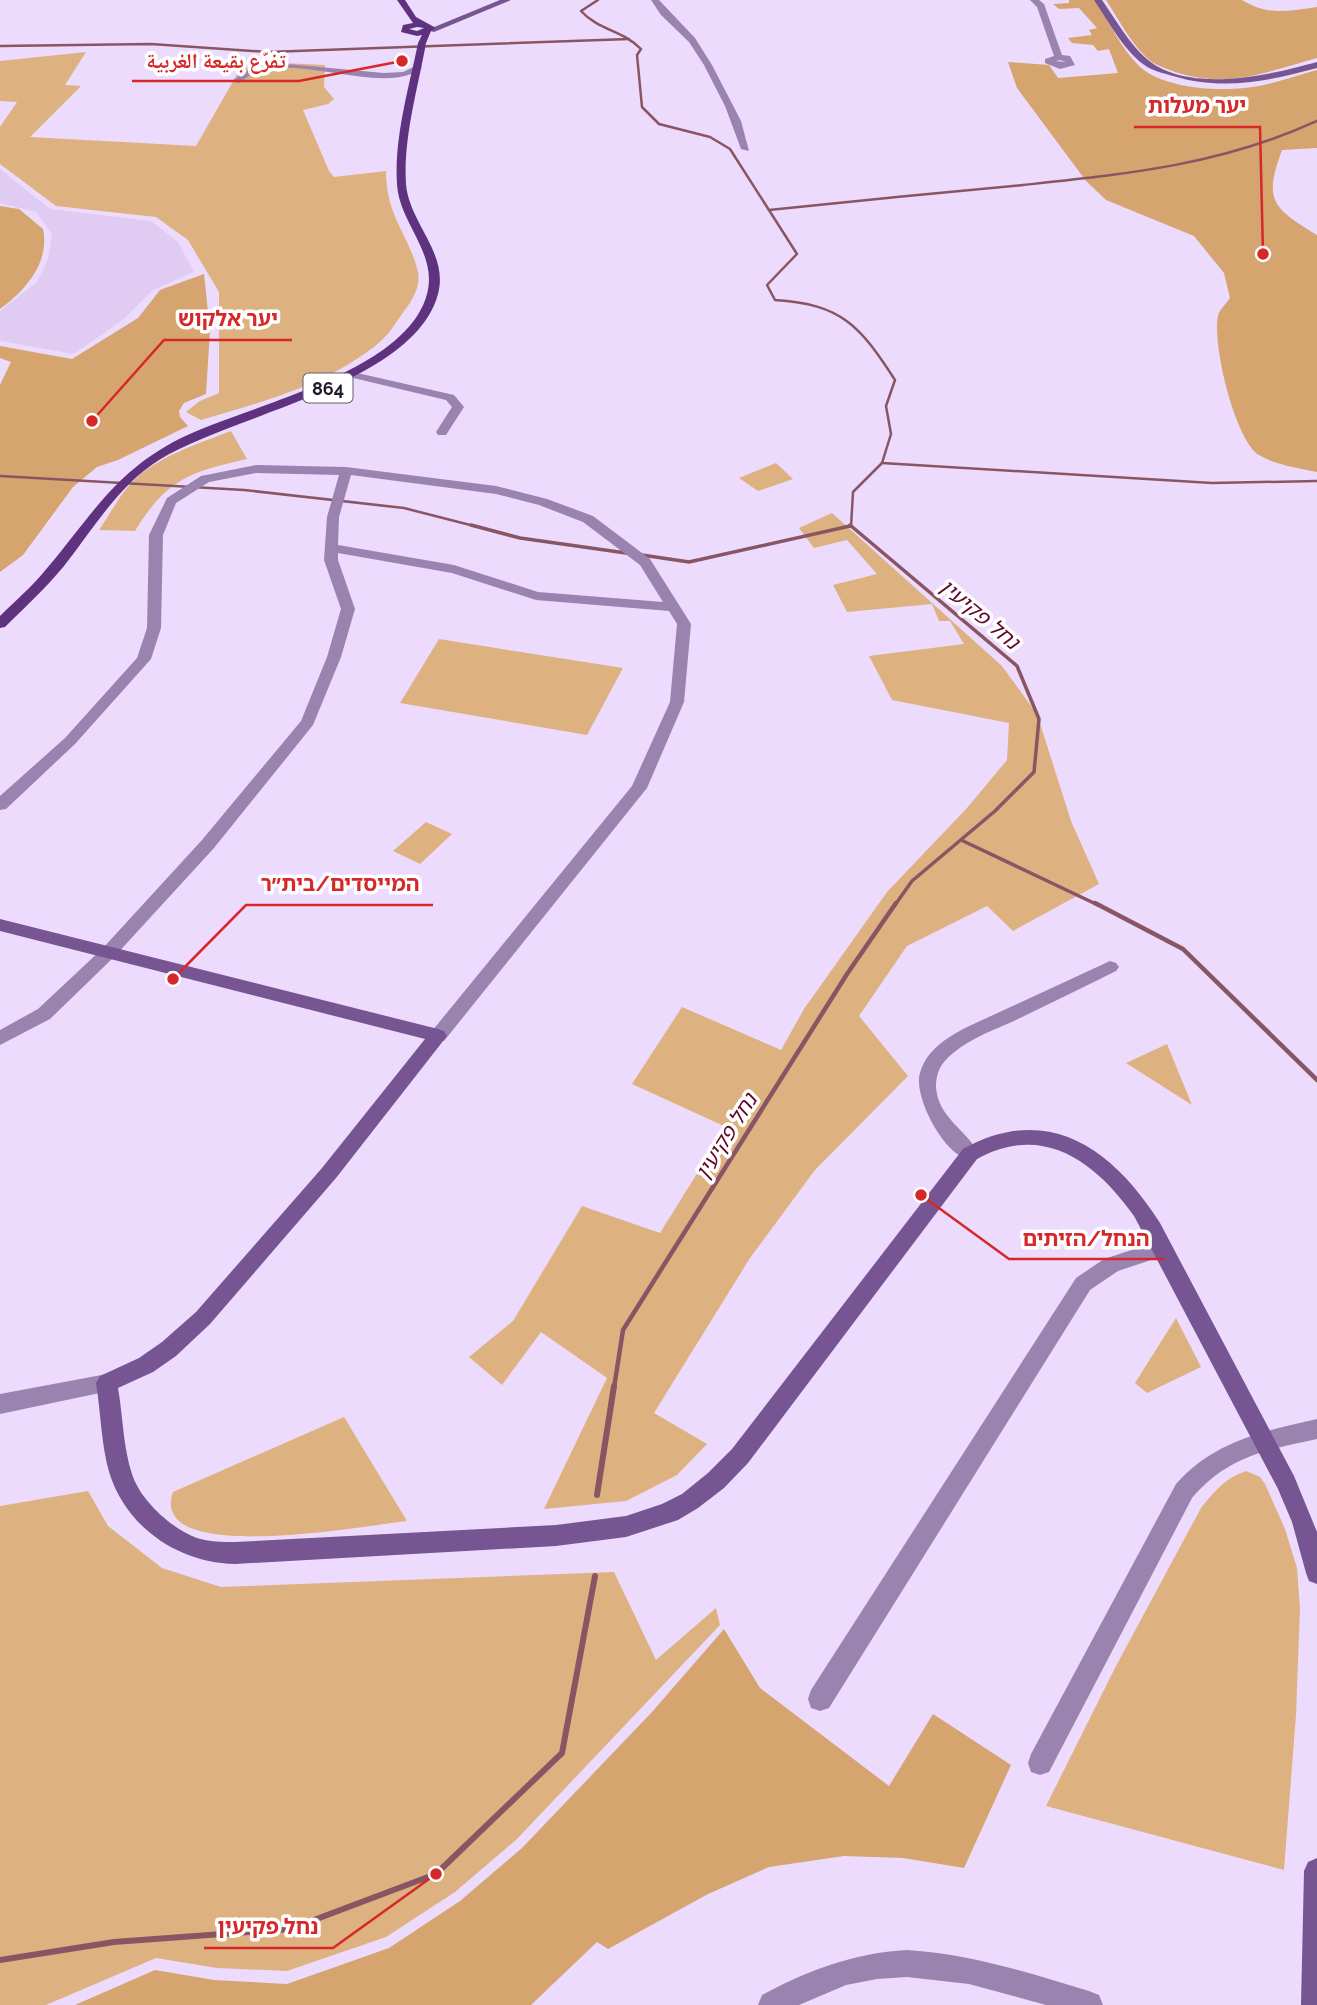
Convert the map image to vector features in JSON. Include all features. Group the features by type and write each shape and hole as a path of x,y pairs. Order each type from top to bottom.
{"main road":[{"name":"864","path":"0,624 59,564 115,489 153,458 209,429 318,392 354,375 379,358 408,332 425,310 434,292 433,267 407,207 401,183 412,71 412,39 406,20 393,0"},
{"path":"401,0 413,19 426,28"},
{"name":"864","path":"0,613 48,565 102,491 130,467 158,449 215,421 301,393 337,377 380,348 410,317 421,297 422,269 399,218 391,189 412,71 426,28"},
{"path":"407,30 426,28"}],"street":[{"path":"426,28 507,0"},
{"path":"654,0 664,16 690,38 716,80 746,149"},
{"path":"1034,0 1041,6 1059,57"},
{"path":"1098,0 1131,48 1150,65 1181,77 1235,83 1273,77 1317,65"},
{"path":"236,81 257,67 281,65 412,71"},
{"path":"354,375 450,397 458,407 442,432"},
{"path":"0,805 70,741 130,678 144,659 154,628 156,535 171,500 205,480 256,469 346,471 496,490 543,502 588,519 645,562 684,624 677,702 639,788 321,1184 203,1318 169,1349 146,1365 107,1383 0,1404"},
{"path":"0,1038 44,1013 109,952 208,844 308,722 334,657 348,608 331,560 333,517 346,471"},
{"path":"332,548 454,569 536,596 675,607"},
{"path":"0,925 438,1036"},
{"path":"970,1154 948,1134 930,1105 930,1073 937,1059 960,1039 1110,967"},
{"path":"107,1383 121,1475 131,1494 145,1512 165,1530 190,1546 209,1552 235,1553 575,1534 644,1522 697,1498 726,1472 970,1154 989,1143 1014,1138 1054,1140 1099,1162 1117,1179 1153,1230 1303,1521 1317,1573"},
{"path":"820,1699 1083,1284 1096,1272 1118,1260 1162,1248"},
{"path":"1040,1763 1184,1491 1206,1465 1234,1451 1317,1429"},
{"path":"1315,2005 1317,1874"},
{"path":"772,2005 802,1989 847,1971 895,1964 951,1968 997,1978 1089,2005"}],"shaded area":[{"path":"1069,0 1096,0 1133,60 1150,74 1175,84 1218,89 1244,88 1317,70 1317,148 1282,150 1273,181 1273,192 1276,202 1290,218 1317,235 1317,472 1280,464 1259,455 1250,446 1242,431 1227,390 1218,347 1218,316 1230,298 1224,273 1194,236 1106,200 1086,181 1017,88 1008,62 1049,65 1058,78 1118,73 1109,49 1098,51 1093,45 1072,43 1068,38 1092,35 1089,30 1097,28 1079,8 1059,9 1053,4 1069,3"},
{"path":"1106,0 1242,0 1251,5 1278,11 1317,7 1317,58 1264,73 1230,79 1194,77 1175,72 1152,62 1140,51"},
{"path":"86,52 65,85 81,86 30,137 196,146 239,71 260,62 325,65 324,87 334,99 328,104 303,110 329,171 334,177 386,171 390,201 418,272 413,298 384,338 340,369 295,390 201,420 186,412 200,401 219,393 219,292 188,240 156,217 56,206 0,164 0,127 17,102 0,101 0,61"},
{"path":"0,169 50,209 151,221 178,242 194,272 153,290 124,319 74,354 0,341 0,311 37,282 48,259 52,234 36,212 0,203"},
{"path":"0,206 19,209 43,229 44,241 43,253 34,274 19,293 0,309"},
{"path":"204,274 210,331 206,394 184,403 179,411 180,417 188,426 118,460 97,467 73,487 23,555 0,572 0,385 11,362 0,358 0,346 72,359 138,318 160,290"},
{"path":"231,431 247,459 210,468 181,480 158,500 135,531 99,530 126,489 148,469 189,447"},
{"path":"776,463 793,479 758,491 739,478"},
{"path":"832,513 1002,666 1037,714 1071,821 1099,884 1013,931 987,906 907,946 859,1016 908,1076 815,1170 750,1258 654,1413 707,1444 677,1475 626,1501 544,1509 607,1378 541,1332 502,1385 469,1357 513,1321 582,1206 660,1233 726,1127 632,1084 682,1007 781,1050 804,1009 887,892 967,808 1007,760 1009,723 892,700 869,656 964,644 950,621 939,621 932,604 847,612 833,585 877,574 847,540 814,548 799,528"},
{"path":"439,639 623,668 587,735 400,703"},
{"path":"426,822 452,834 420,864 393,851"},
{"path":"1167,1044 1192,1105 1126,1063"},
{"path":"1176,1318 1201,1367 1147,1393 1135,1383"},
{"path":"344,1417 407,1521 311,1533 226,1535 194,1529 174,1515 173,1492"},
{"path":"1246,1471 1260,1477 1265,1484 1285,1529 1297,1568 1300,1608 1296,1715 1284,1870 1046,1806 1116,1666 1201,1508 1215,1491"},
{"path":"88,1491 108,1526 162,1568 221,1587 614,1572 656,1660 716,1608 720,1625 516,1840 455,1892 386,1937 287,1971 217,1968 156,1958 46,2005 0,2005 0,1506"},
{"path":"724,1629 760,1688 889,1786 933,1714 1011,1765 964,1868 903,1858 844,1856 769,1867 708,1894 608,1949 597,1942 531,2005 75,2005 155,1970 214,1980 287,1984 389,1948 460,1901 522,1848 652,1712"}],"waterway":[{"name":"נחל פקיעין","path":"598,0 581,11 595,22 628,39"},
{"path":"0,46 151,44 268,52 628,39"},
{"name":"נחל פקיעין","path":"628,39 641,49 637,55 642,107 659,124 710,137 730,149 797,254 767,285 775,300 817,307 847,321 871,345 895,380 886,406 891,434 882,463"},
{"path":"769,210 1136,172 1245,148 1317,121"},
{"name":"נחל פקיעין","path":"851,526 853,492 882,463"},
{"path":"882,463 1212,483 1317,481"},
{"path":"0,476 244,490 404,508 478,527"},
{"path":"471,525 520,538 626,553"},
{"path":"642,555 689,562 850,526 845,527"},
{"name":"נחל פקיעין","path":"851,526 1017,666 1039,719 1034,772 995,811 912,881 895,905"},
{"path":"961,840 1098,905"},
{"name":"נחל פקיעין","path":"614,1388 623,1330 847,974 896,903"},
{"path":"1095,903 1183,949 1317,1080"},
{"name":"נחל פקיעין","path":"597,1495 614,1386"},
{"name":"נחל פקיעין","path":"0,1960 114,1942 290,1929 436,1874 562,1753 595,1576"}],"place":[{"name":"تفرّع بقيعة الغربية","path":"402,61"},
{"name":"יער מעלות","path":"1263,254"},
{"name":"יער אלקוש","path":"92,421"},
{"name":"המייסדים/בית״ר","path":"173,979"},
{"name":"הנחל/הזיתים","path":"921,1195"},
{"name":"נחל פקיעין","path":"436,1874"}]}
